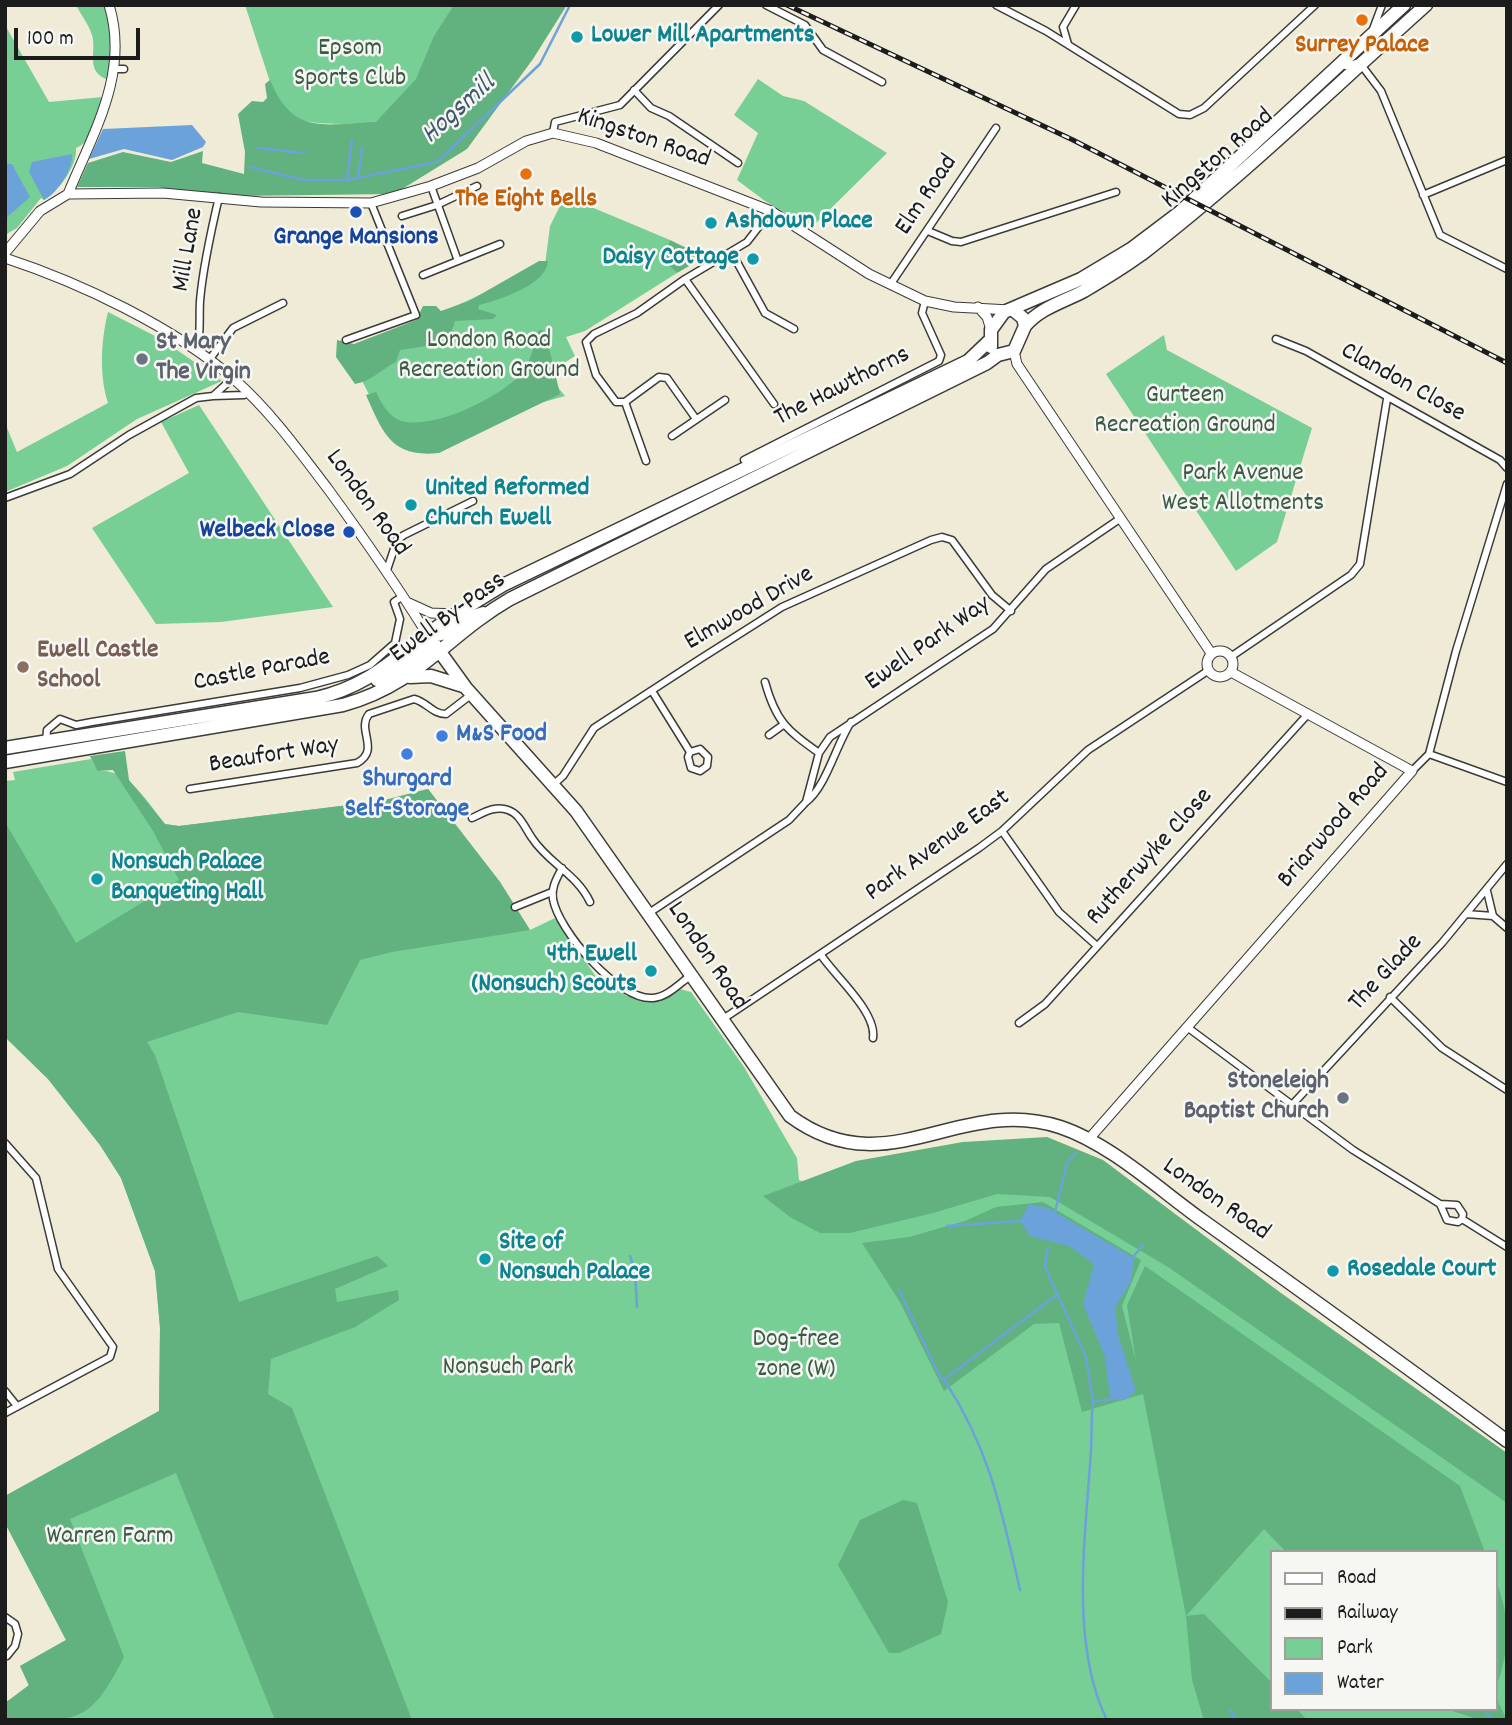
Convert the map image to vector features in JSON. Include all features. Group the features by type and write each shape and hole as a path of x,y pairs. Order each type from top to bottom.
{"highway":[{"name":"Kingston Road","path":"1011,309 1081,279 1131,249 1180,212 1403,5"},
{"name":"Kingston Road","path":"1025,326 1043,310 1086,290 1138,257 1363,66 1426,5"},
{"path":"1011,309 1023,318 1025,326 1014,351 998,355 990,335 999,316 1011,309"},
{"name":"Ewell By-Pass","path":"5,748 275,705 332,694 355,685 385,669 455,614 503,585 969,360 990,335"},
{"name":"Ewell By-Pass","path":"5,762 343,705 383,691 410,677 489,611 998,355"},
{"path":"427,634 442,635 471,615 489,611"},
{"name":"London Road","path":"427,634 469,691 553,785 649,914 781,1108 805,1127 836,1141 861,1146 884,1144 997,1120 1045,1123 1088,1140 1365,1335 1507,1441"},
{"path":"355,685 385,678 428,648 440,653"},
{"path":"410,677 431,676 469,691"}],"street":[{"path":"5,255 40,211 68,194 107,106 116,39 108,5"},
{"path":"553,133 555,122 620,105 719,5"},
{"path":"766,5 805,25 823,50 882,82"},
{"path":"996,5 1070,46 1179,114 1190,115 1204,108 1315,5"},
{"path":"1046,32 1063,27 1076,5"},
{"path":"1371,34 1382,5"},
{"path":"1403,5 1412,18"},
{"path":"1063,27 1070,46"},
{"path":"1328,74 1339,72 1353,62 1363,66 1381,91 1443,238 1507,269"},
{"path":"114,69 124,69"},
{"path":"634,90 650,108 670,116 738,163"},
{"name":"Elm Road","path":"890,285 996,128"},
{"name":"Kingston Road","path":"68,194 163,193 319,205 371,203 431,186 478,168 526,141 553,133 596,143 771,211 890,285 925,301 1011,309"},
{"path":"1423,195 1507,160"},
{"path":"431,186 458,261"},
{"path":"402,216 438,205 477,186"},
{"path":"928,231 952,242 961,242 1116,192"},
{"name":"Mill Lane","path":"197,351 201,333 201,291 219,197"},
{"path":"346,340 416,315 371,203"},
{"path":"696,419 667,379 659,377 625,402 615,402 600,383 586,342 594,334 637,313 685,279 732,253 747,242 771,211"},
{"path":"424,275 500,244"},
{"path":"732,253 765,313 794,329"},
{"name":"London Road","path":"5,255 86,290 197,351 233,378 278,423 387,570 427,634"},
{"path":"685,279 774,404"},
{"name":"The Hawthorns","path":"744,460 939,361 941,355 922,313 925,301"},
{"path":"209,360 233,328 283,303"},
{"path":"978,307 987,317 990,335"},
{"name":"Clandon Close","path":"1276,339 1306,352 1500,460 1507,468"},
{"path":"1014,351 1017,364 1211,653"},
{"path":"213,396 233,378"},
{"path":"5,498 71,474 129,435 196,397 248,393"},
{"path":"1232,656 1351,575 1360,564 1387,399"},
{"path":"672,436 724,400"},
{"path":"625,402 646,461"},
{"path":"1507,484 1456,652 1429,754 1507,782"},
{"path":"387,570 397,540 473,501"},
{"name":"Ewell Park Way","path":"806,802 819,753 830,737 993,629 1046,569 1121,518"},
{"name":"Elmwood Drive","path":"553,785 594,728 782,607 942,537 952,540 960,547 992,595 1011,611"},
{"path":"405,599 431,613 455,614"},
{"name":"Castle Parade","path":"46,741 47,730 60,719 75,724 300,688 348,675 387,653 395,643 400,626 394,602 405,599"},
{"path":"1231,672 1219,677 1206,672 1208,656 1211,653 1219,650 1232,656"},
{"path":"1231,672 1232,656"},
{"name":"Park Avenue East","path":"721,1020 1002,831 1097,743 1206,672"},
{"path":"1231,672 1412,771"},
{"path":"765,682 772,708 783,725 819,753"},
{"path":"275,705 300,688"},
{"name":"Beaufort Way","path":"190,789 357,763 364,760 370,750 365,723 369,714 414,699 421,701 434,712 446,714 469,691"},
{"path":"652,691 690,752"},
{"name":"Rutherwyke Close","path":"1019,1023 1045,1004 1308,714"},
{"name":"Ewell Park Way","path":"649,914 789,820 822,783 838,742 852,720"},
{"path":"769,735 783,725"},
{"name":"Briarwood Road","path":"1088,1140 1429,754"},
{"path":"472,818 499,808 510,810 519,817 548,857 577,880 590,902"},
{"path":"1002,831 1065,919 1097,946"},
{"name":"The Glade","path":"1291,1106 1487,891 1507,864"},
{"path":"562,868 552,892 555,907 595,965 624,990 641,997 655,998 668,993 690,976"},
{"path":"1487,891 1493,916 1507,928"},
{"path":"515,907 552,892"},
{"path":"1466,914 1493,916"},
{"path":"821,955 857,1001 874,1030 873,1038"},
{"path":"1390,997 1443,1048 1507,1090"},
{"path":"1186,1027 1291,1106 1440,1204 1457,1205 1464,1214 1462,1219 1458,1222 1447,1220 1440,1204"},
{"path":"5,1143 36,1178 58,1269 111,1343 110,1357 5,1412"},
{"path":"1462,1219 1507,1247"},
{"path":"5,1391 17,1406"},
{"path":"5,1617 15,1624 18,1634 15,1646 7,1656"}],"green space":[{"path":"76,5 105,6 112,43 111,62 106,79 96,71 92,35"},
{"name":"Epsom Sports Club","path":"245,5 455,5 417,80 377,123 342,124 308,122 286,117 273,91"},
{"path":"454,5 567,5 533,59 467,149 394,194 234,196 157,187 77,187 88,163 123,152 171,162 203,151 202,163 244,174 245,152 238,114 252,101 263,102 267,98 265,84 270,80 289,110 312,123 376,122 416,79 434,36"},
{"path":"5,25 49,102 103,97 91,133 76,148 74,162 61,185 44,200 41,198 17,228 5,235"},
{"path":"758,79 783,96 804,101 887,153 811,228 765,201 737,180 758,133 734,115"},
{"name":"London Road Recreation Ground","path":"565,196 670,240 661,259 677,273 585,331 566,337 575,356 547,374 565,396 437,432 389,434 349,355 545,265 550,226"},
{"path":"670,240 705,257 677,273 661,259"},
{"path":"539,261 548,261 546,270 531,284 479,305 478,309 497,315 493,319 455,321 450,336 427,346 400,350 396,362 366,380 355,384 336,357 337,340 354,344 416,320 423,306 436,306 441,311 469,301"},
{"path":"108,312 161,339 222,381 137,419 67,466 5,492 5,423 17,452 108,403 102,358"},
{"path":"539,330 545,331 560,394 439,453 423,454 399,447 384,431 366,395 376,392 385,408 399,420 412,423 444,418 478,404 517,378 529,361"},
{"path":"1164,335 1167,350 1312,428 1277,542 1236,571 1106,374"},
{"path":"199,405 333,607 221,622 156,624 92,528 189,473 161,422"},
{"path":"125,751 129,780 165,824 179,826 381,801 428,789 500,882 530,930 392,952 360,960 327,1025 238,1012 147,1042 155,1055 239,1302 377,1256 388,1266 335,1289 337,1302 398,1290 399,1300 355,1327 271,1359 268,1394 292,1408 412,1720 275,1720 176,1473 70,1519 124,1657 101,1696 91,1707 66,1718 5,1720 5,1703 29,1685 20,1666 66,1640 5,1523 5,1496 159,1411 160,1328 155,1271 121,1178 100,1145 48,1079 5,1037 5,822 76,943 179,880 153,831 113,770 97,771 90,756"},
{"name":"Nonsuch Park","path":"91,759 97,771 108,771 128,780 165,824 179,826 381,801 428,789 500,882 530,930 555,918 597,978 627,996 659,1002 680,989 691,992 744,1067 797,1158 799,1180 811,1185 963,1142 1507,1457 1507,1720 5,1720 5,1703 29,1686 20,1666 66,1640 5,1523 5,1496 159,1411 160,1328 155,1271 121,1178 100,1145 48,1079 5,1037 5,781 15,780 13,772"},
{"path":"1047,1137 1103,1160 1281,1293 1507,1453 1507,1503 1168,1267 1050,1197 997,1194 850,1233 820,1233 790,1217 763,1196 856,1161 963,1142"},
{"path":"1043,1202 1141,1260 1122,1306 1136,1361 1127,1305 1145,1266 1460,1486 1484,1550 1284,1550 1264,1529 1186,1616 1143,1394 1082,1412 1059,1323 1034,1324 944,1391 900,1302 862,1243 909,1237 965,1221 996,1207"},
{"path":"903,1500 917,1503 948,1602 941,1634 899,1653 889,1653 838,1565 860,1520"},
{"path":"1498,1587 1507,1634 1498,1681"},
{"path":"1204,1614 1270,1681 1270,1711 1299,1711 1307,1720 1205,1720 1192,1680 1186,1616"},
{"path":"1498,1702 1507,1720 1480,1720 1452,1711 1498,1711"}],"water":[{"path":"192,125 206,142 203,147 172,160 124,149 89,159 103,129"},
{"path":"72,154 64,180 44,200 29,172 32,162"},
{"path":"5,164 12,164 30,197 5,219"},
{"path":"1029,1204 1048,1208 1134,1258 1131,1281 1115,1308 1118,1335 1136,1391 1125,1400 1110,1399 1105,1357 1083,1304 1094,1264 1069,1246 1030,1236 1020,1221"}],"waterway":[{"name":"Hogsmill","path":"250,167 303,180 347,180 437,162 540,64 570,5"},
{"path":"347,180 352,140"},
{"path":"358,178 362,147"},
{"path":"257,148 304,153"},
{"path":"1055,1212 1067,1163 1077,1152"},
{"path":"947,1226 1020,1221"},
{"path":"1133,1257 1143,1245"},
{"path":"1048,1248 1045,1267 1086,1357 1093,1402"},
{"path":"630,1256 635,1271 637,1307"},
{"path":"899,1290 941,1379 945,1379 1058,1294"},
{"path":"945,1381 973,1432 993,1482 1020,1590"},
{"path":"1107,1720 1095,1690 1088,1657 1083,1588 1093,1402 1110,1399"},
{"path":"1230,1710 1236,1720"},
{"path":"1485,1711 1492,1720"}],"railway":[{"path":"787,5 1073,140 1507,363"}],"place":[{"name":"Surrey Palace","path":"1362,20"},
{"name":"Lower Mill Apartments","path":"577,37"},
{"name":"The Eight Bells","path":"526,174"},
{"name":"Grange Mansions","path":"356,212"},
{"name":"Ashdown Place","path":"711,223"},
{"name":"Daisy Cottage","path":"753,259"},
{"name":"St Mary The Virgin","path":"142,359"},
{"name":"United Reformed Church Ewell","path":"411,505"},
{"name":"Welbeck Close","path":"349,532"},
{"name":"Ewell Castle School","path":"23,667"},
{"name":"M&S Food","path":"442,736"},
{"name":"Shurgard Self-Storage","path":"407,754"},
{"name":"Nonsuch Palace Banqueting Hall","path":"97,879"},
{"name":"4th Ewell (Nonsuch) Scouts","path":"651,971"},
{"name":"Stoneleigh Baptist Church","path":"1343,1098"},
{"name":"Site of Nonsuch Palace","path":"485,1259"},
{"name":"Rosedale Court","path":"1333,1271"}],"park label":[{"name":"Gurteen Recreation Ground","path":"1185,412"},
{"name":"Park Avenue West Allotments","path":"1243,490"},
{"name":"Dog-free zone (W)","path":"796,1356"},
{"name":"Warren Farm","path":"110,1538"}]}
